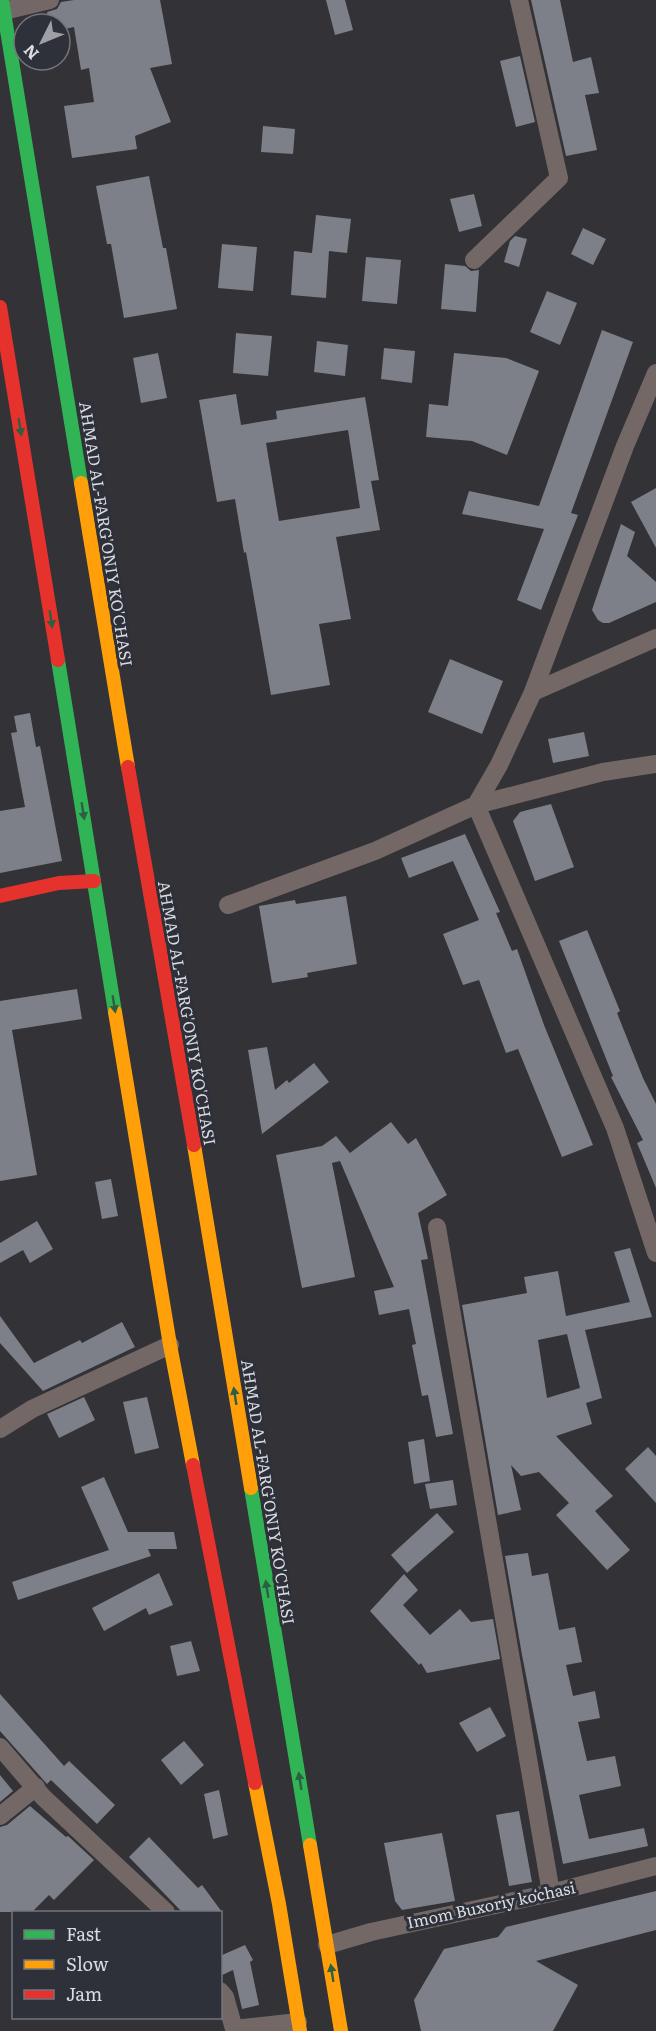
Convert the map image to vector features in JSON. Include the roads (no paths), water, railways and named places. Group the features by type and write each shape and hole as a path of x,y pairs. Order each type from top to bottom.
{"main road":[{"name":"AHMAD AL-FARG'ONIY KO'CHASI","path":"3,6 139,868 190,1122 341,2031"},
{"path":"0,307 6,383 99,880 170,1345 279,1904 299,2027"},
{"path":"0,896 59,883 99,880"}],"street":[{"path":"3,6 50,0"},
{"path":"474,260 559,178 519,0"},
{"path":"476,805 500,765 533,692 625,446 656,373"},
{"path":"533,692 656,638"},
{"path":"228,905 375,851 476,805 603,772 656,764"},
{"path":"476,805 615,1128 656,1253"},
{"path":"437,1227 551,1893"},
{"path":"0,1429 32,1409 170,1345"},
{"path":"0,1747 36,1788 165,1911"},
{"path":"0,1816 36,1788"},
{"name":"Imom Buxoriy koʻchasi","path":"327,1945 371,1932 551,1893 656,1866"},
{"path":"222,1993 234,2029 299,2027"}]}
